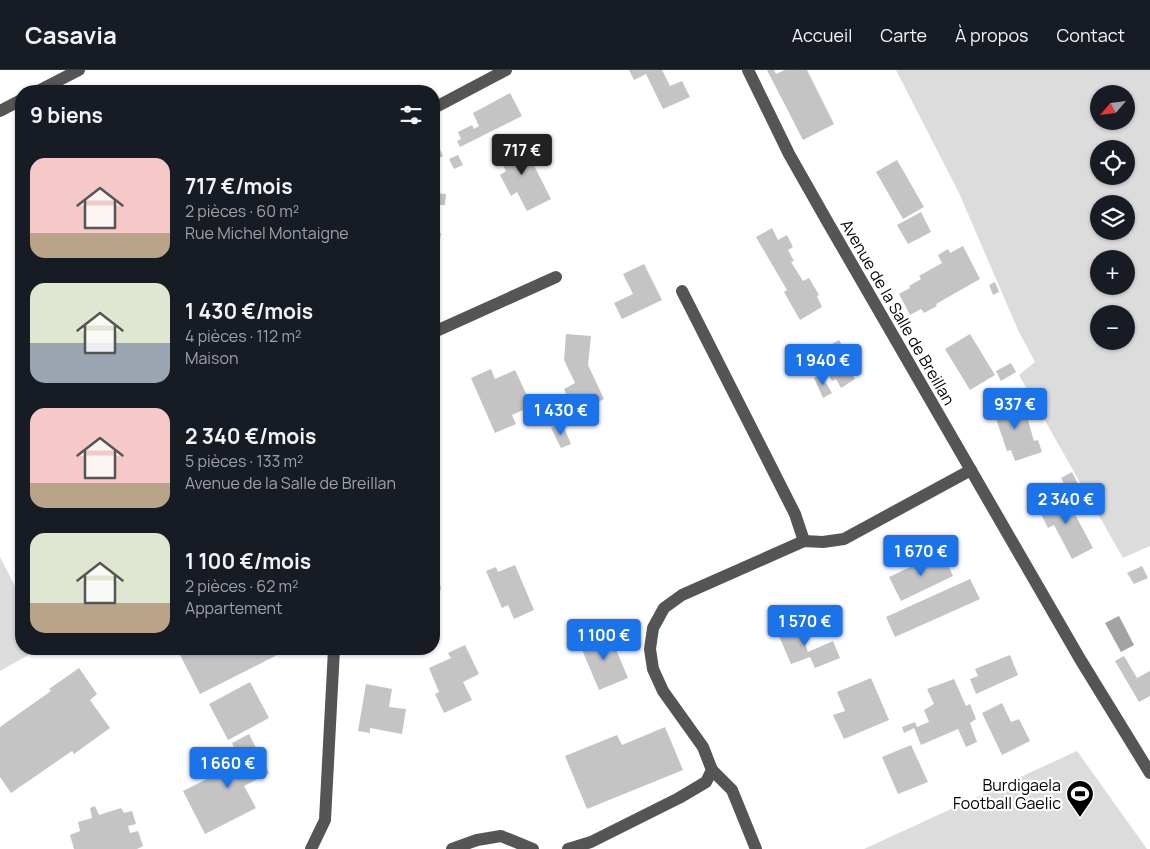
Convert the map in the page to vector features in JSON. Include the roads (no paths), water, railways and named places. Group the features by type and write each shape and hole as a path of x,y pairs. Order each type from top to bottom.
{"street":[{"path":"50,85 79,70"},
{"path":"440,105 506,70"},
{"name":"Avenue de la Salle de Breillan","path":"748,70 799,170 1080,659 1150,773"},
{"path":"0,110 15,103"},
{"path":"440,329 556,277"},
{"path":"682,291 795,514 804,541"},
{"path":"756,849 732,790 712,770 703,747 662,691 653,669 650,649 653,628 664,608 682,595 804,541 823,542 844,539 971,470"},
{"path":"311,849 325,820 334,655"},
{"path":"568,849 591,842 679,798 706,782 712,770"},
{"path":"452,849 477,840 501,836 533,849"}],"place":[{"name":"Burdigaela Football Gaelic","path":"1080,818"}]}
